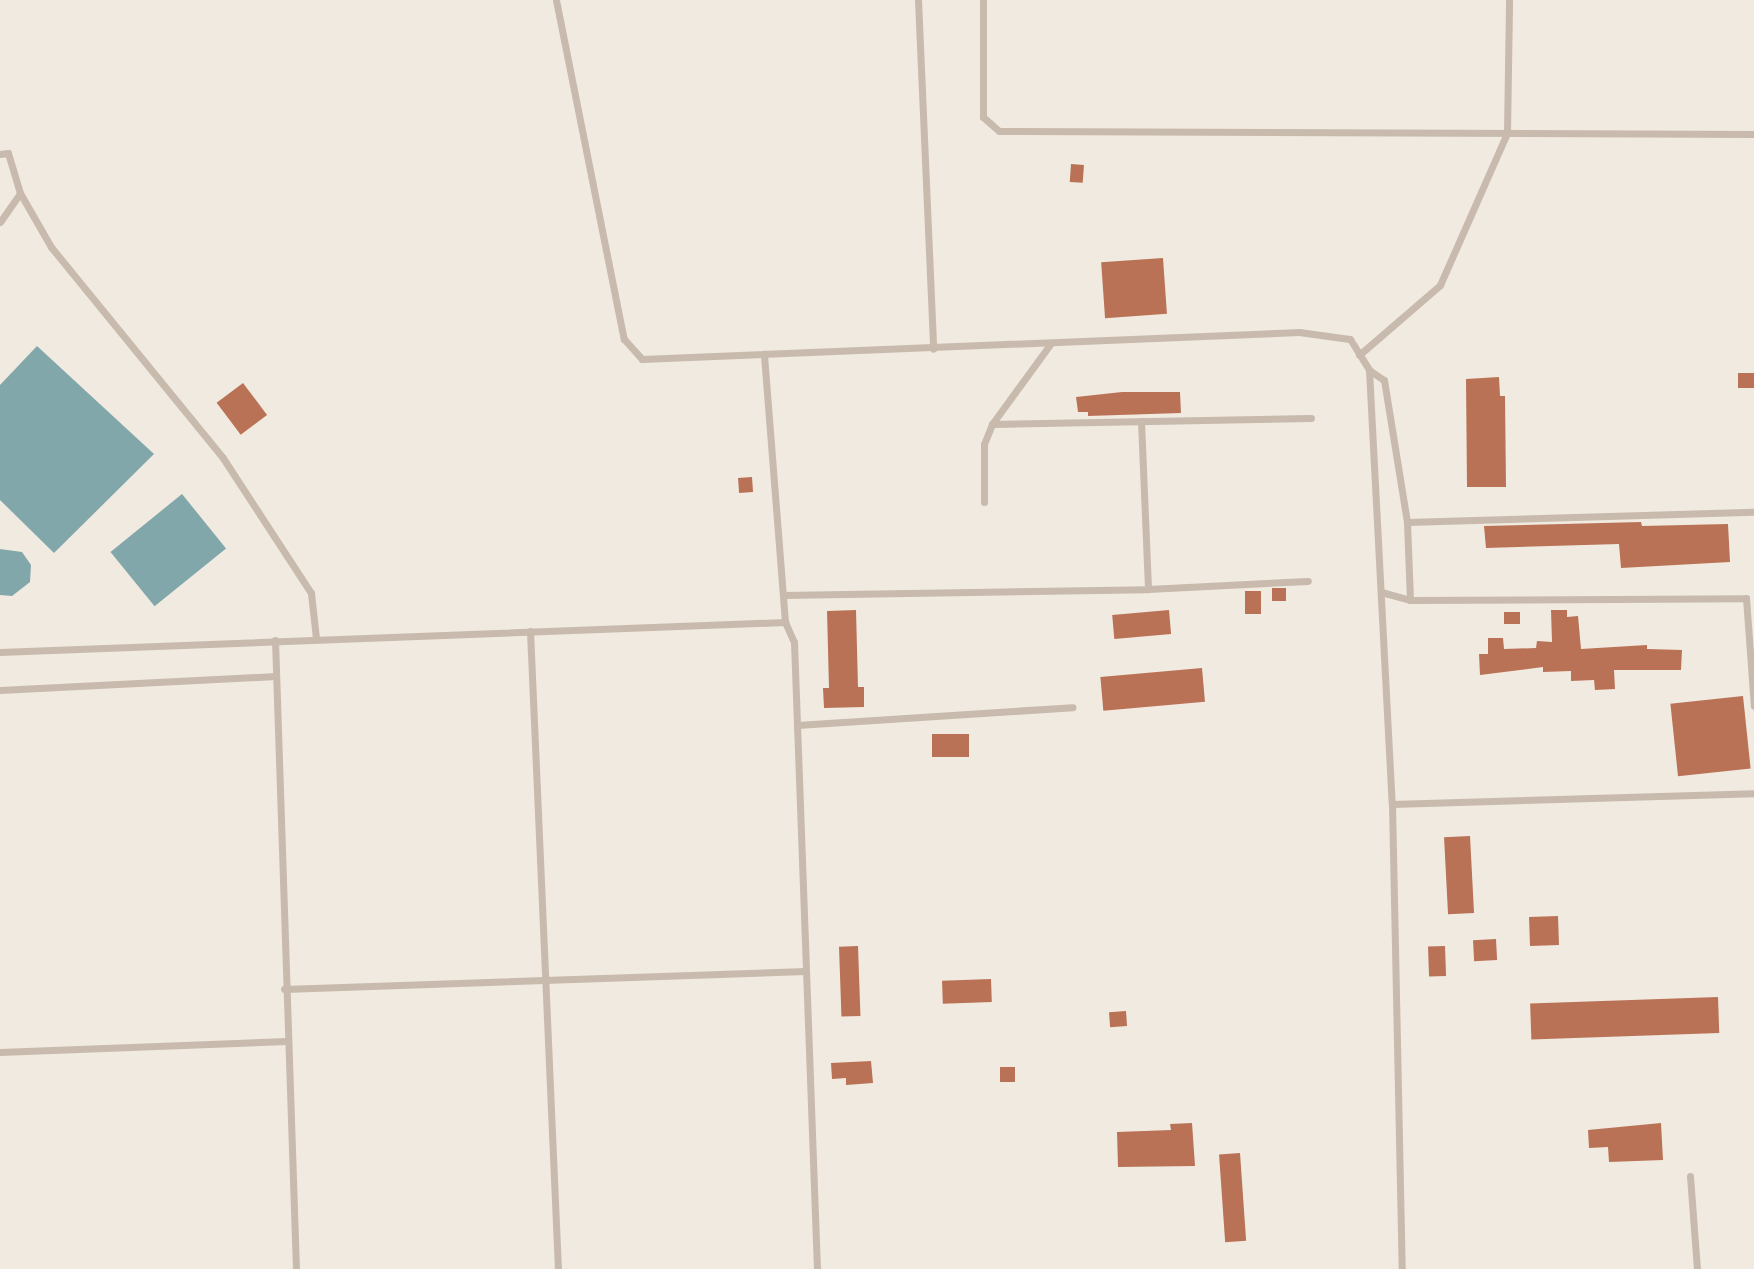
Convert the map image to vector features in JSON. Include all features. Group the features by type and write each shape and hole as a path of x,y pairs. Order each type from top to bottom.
{"lane":[{"path":"556,0 624,339 642,359 1299,332 1350,339 1369,370 1384,380 1407,522 1410,600"},
{"path":"918,0 933,348"},
{"path":"983,0 982,117 999,130 1754,134"},
{"path":"1359,355 1440,285 1507,133 1509,0"},
{"path":"0,154 8,153 20,193 51,246 223,458 311,593 316,638"},
{"path":"0,222 20,193"},
{"path":"984,502 984,444 992,424 1051,343"},
{"path":"764,354 785,622 794,642 817,1269"},
{"path":"1369,370 1392,804 1402,1269"},
{"path":"992,424 1311,417"},
{"path":"1141,421 1148,589"},
{"path":"1407,522 1754,512"},
{"path":"783,595 1148,589 1308,581"},
{"path":"1381,592 1410,600 1746,598 1754,706"},
{"path":"0,652 316,638 785,622"},
{"path":"530,631 558,1269"},
{"path":"275,640 284,989 296,1269"},
{"path":"0,690 276,676"},
{"path":"797,725 1072,707"},
{"path":"1392,804 1754,793"},
{"path":"284,989 806,970"},
{"path":"0,1052 286,1041"},
{"path":"1690,1176 1697,1269"}],"water":[{"path":"37,346 154,454 54,553 0,500 0,385"},
{"path":"182,494 226,548 155,606 111,552"},
{"path":"0,549 22,552 31,565 30,582 12,596 0,595"}],"building":[{"path":"1071,164 1084,165 1083,183 1070,182"},
{"path":"1163,258 1167,314 1105,318 1101,262"},
{"path":"1738,373 1754,373 1754,388 1738,388"},
{"path":"1499,377 1500,396 1505,396 1506,487 1467,487 1466,379"},
{"path":"243,383 267,415 241,435 217,403"},
{"path":"1122,392 1180,392 1181,413 1088,416 1088,412 1078,412 1076,397"},
{"path":"752,477 753,492 739,493 738,478"},
{"path":"1641,522 1642,526 1728,524 1730,562 1621,568 1619,544 1486,548 1484,526"},
{"path":"1272,588 1286,588 1286,601 1272,601"},
{"path":"1245,591 1261,591 1261,614 1245,614"},
{"path":"856,610 858,687 864,687 864,707 824,708 823,688 829,688 827,611"},
{"path":"1169,610 1171,634 1114,639 1112,615"},
{"path":"1551,610 1567,610 1567,617 1578,616 1581,649 1647,645 1647,649 1682,650 1681,670 1614,670 1615,689 1595,690 1594,680 1571,681 1571,671 1543,672 1543,667 1480,675 1479,654 1488,654 1488,638 1503,638 1504,649 1536,648 1537,641 1552,642"},
{"path":"1504,612 1520,612 1520,624 1504,624"},
{"path":"1202,668 1205,702 1103,711 1100,677"},
{"path":"1743,696 1751,769 1678,776 1670,704"},
{"path":"932,734 969,734 969,757 932,757"},
{"path":"1470,836 1474,913 1448,914 1444,837"},
{"path":"1558,916 1559,945 1530,946 1529,917"},
{"path":"1496,939 1497,960 1474,961 1473,940"},
{"path":"858,946 860,1016 841,1017 839,947"},
{"path":"1445,946 1446,976 1429,977 1428,947"},
{"path":"991,979 992,1002 943,1004 942,981"},
{"path":"1718,997 1719,1033 1531,1040 1530,1004"},
{"path":"1126,1011 1127,1026 1110,1027 1109,1012"},
{"path":"871,1061 873,1083 846,1085 846,1078 832,1079 831,1063"},
{"path":"1000,1067 1015,1067 1015,1082 1000,1082"},
{"path":"1192,1123 1195,1166 1118,1167 1117,1132 1171,1130 1170,1124"},
{"path":"1661,1123 1663,1160 1609,1162 1608,1147 1589,1148 1588,1130"},
{"path":"1240,1153 1246,1241 1225,1242 1219,1154"}]}
